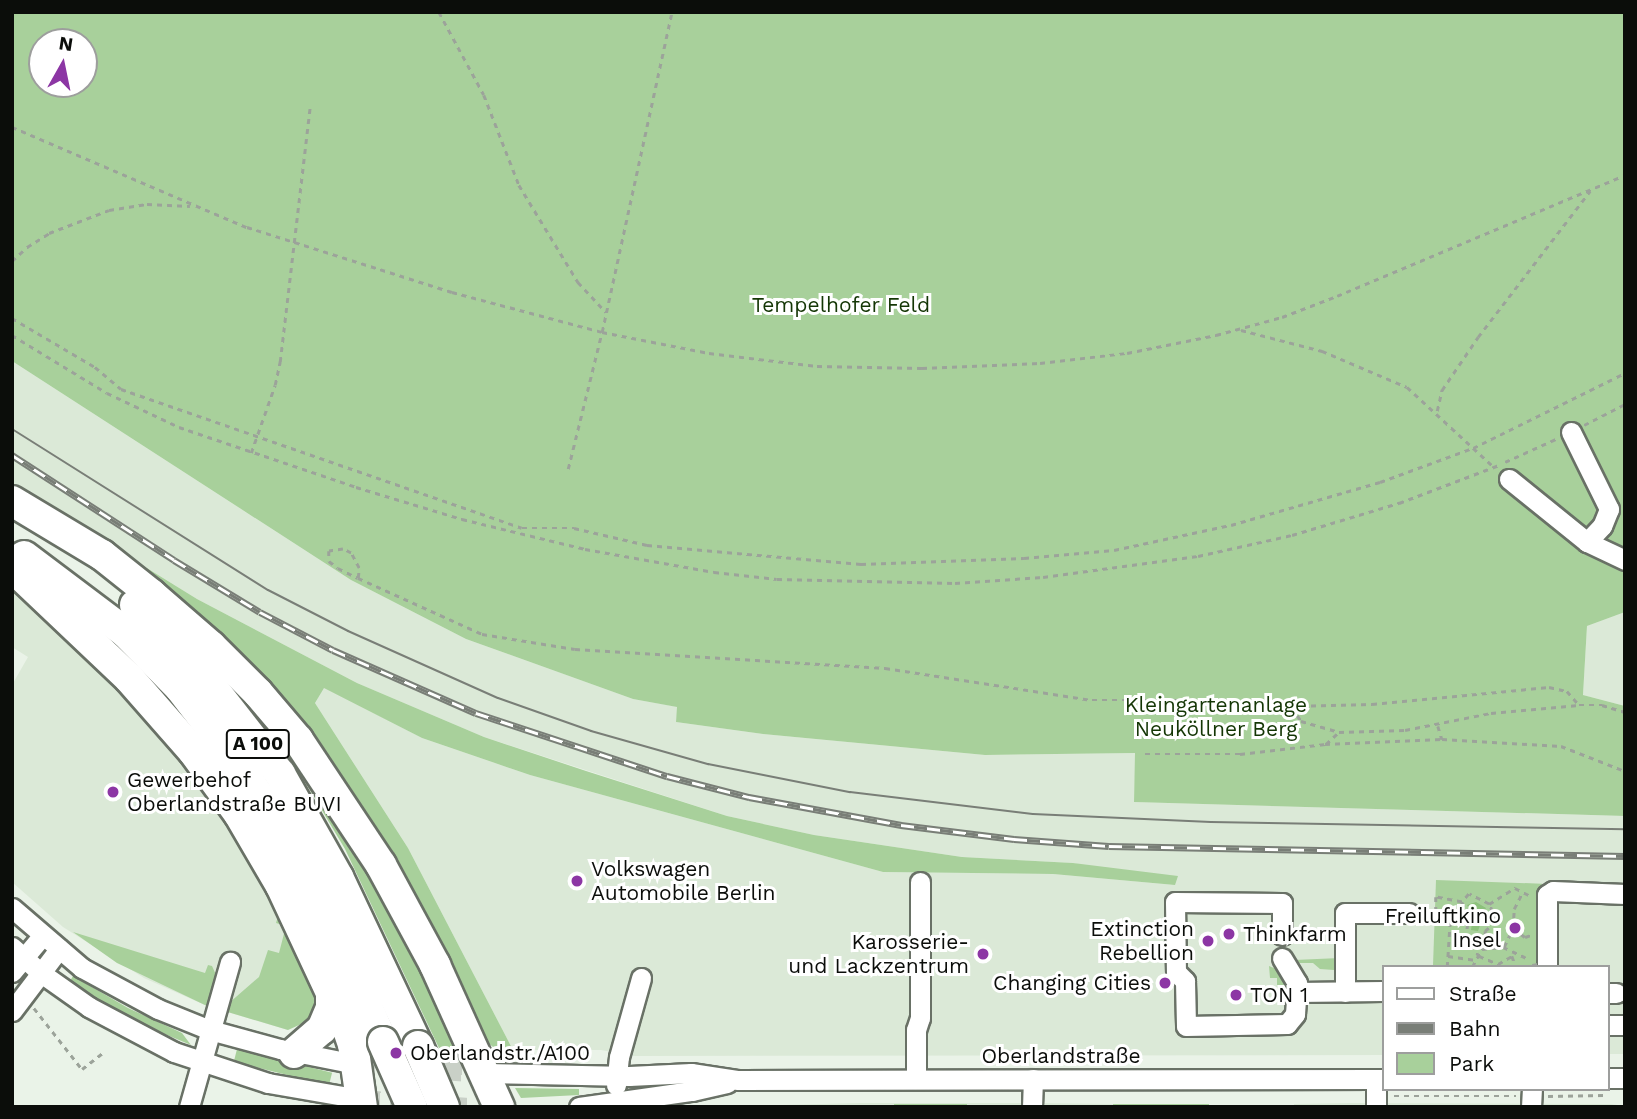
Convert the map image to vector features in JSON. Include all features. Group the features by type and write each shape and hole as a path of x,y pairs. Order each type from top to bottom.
{"highway":[{"path":"12,501 102,555 151,594 212,646 258,693 298,740 381,865 435,965 499,1107"},
{"name":"A 100","path":"12,510 98,573 187,655 281,774 312,826 366,932 444,1107"},
{"name":"A 100","path":"12,548 126,634 180,688 221,741 262,800 316,893 412,1107"},
{"path":"12,567 130,678 208,770 281,886 331,991 350,1035 361,1103"},
{"path":"294,1052 322,1030 331,1008 331,991"}],"street":[{"path":"1571,432 1609,509 1602,526 1587,542"},
{"path":"1502,473 1587,542 1625,561"},
{"path":"916,1079 916,1030 920,1018 920,882"},
{"path":"1542,965 1547,895 1553,891 1625,894"},
{"path":"1282,935 1282,903 1175,902 1176,972 1185,981 1186,1026 1287,1024 1295,1014 1297,983 1282,958"},
{"path":"12,908 59,949 122,992 210,1030 294,1052 356,1063"},
{"path":"1345,992 1345,913 1409,912"},
{"path":"43,935 16,959 119,1025 200,1062 291,1088 361,1103"},
{"path":"12,1011 59,949"},
{"path":"189,1107 230,962"},
{"path":"617,1105 615,1075 641,978"},
{"path":"1297,992 1382,991"},
{"name":"Oberlandstraße","path":"485,1073 691,1073 738,1080 1380,1079"},
{"path":"1032,1107 1033,1079"},
{"path":"1376,1107 1380,1079"},
{"name":"Oberlandstraße","path":"579,1107 617,1105 738,1080"}],"path":[{"path":"439,12 484,95 519,186 578,282 606,312"},
{"path":"568,469 602,332 672,12"},
{"path":"251,453 258,438 280,362 310,106"},
{"path":"12,127 195,207 294,243 452,292 602,332 709,353 817,366 922,368 1040,363 1128,353 1238,329 1337,296 1625,175"},
{"path":"1625,134 1625,144"},
{"path":"1437,411 1442,390 1478,337 1591,190"},
{"path":"12,261 27,247 49,233 109,210 147,204 195,207"},
{"path":"12,318 95,367 121,389 522,528 574,528 647,545 861,564 1024,558 1114,550 1231,525 1305,505 1473,447 1625,373"},
{"path":"1238,329 1298,343 1407,387 1437,411 1502,473"},
{"path":"12,335 138,409 251,453 462,519 585,549 714,572 778,579 890,583 1043,577 1198,556 1292,535 1502,473 1625,404"},
{"path":"358,578 359,568 351,553 343,548 329,551 329,561 358,578 482,634 536,645 886,668 1092,700 1250,700 1291,706 1372,704 1549,687 1567,691 1579,705"},
{"path":"1291,706 1301,721 1339,732 1438,726 1491,713 1579,705 1602,705 1625,712"},
{"path":"1438,726 1443,739"},
{"path":"1325,744 1339,732"},
{"path":"1146,754 1240,754 1325,744 1443,739 1561,746 1625,771"},
{"path":"1489,904 1515,888 1522,893 1547,895"},
{"path":"1504,947 1513,928 1514,909 1522,893"},
{"path":"1462,902 1469,894 1489,904 1496,921 1485,931 1477,963"},
{"path":"1462,902 1436,897 1437,909 1450,921 1468,924"},
{"path":"1462,902 1469,918 1466,936 1477,963"},
{"path":"1447,965 1450,921"},
{"path":"1482,949 1504,947 1529,958 1531,965"},
{"path":"1448,956 1477,963 1498,964 1512,956 1515,965"},
{"path":"32,1006 82,1069 104,1052"}],"shaded area":[{"path":"12,361 351,580 466,639 633,699 678,707 676,722 763,734 985,755 1136,753 1134,802 1625,816 1625,1054 1609,1054 1609,965 1382,965 1382,1055 634,1056 601,1050 513,1050 408,848 315,703 324,687 422,738 530,775 883,872 1053,874 1175,885 1073,863 962,857 814,835 727,816 484,737 357,683 197,599 12,484"},
{"path":"12,586 66,632 194,764 290,923 288,1030 207,1006 144,978 63,927 12,882 12,685 28,657 12,647"},
{"path":"1625,612 1625,706 1583,695 1587,626"},
{"path":"1476,902 1486,908 1478,931 1471,930 1473,917 1467,905"},
{"path":"860,1103 1113,1104 1112,1107 709,1107"},
{"path":"1294,1104 1625,1106 1294,1107"}],"green space":[{"name":"Tempelhofer Feld","path":"12,12 1625,12 1625,612 1587,626 1583,695 1625,706 1625,816 1134,802 1135,753 985,755 763,734 676,722 677,707 633,699 466,639 351,580 12,361"},
{"path":"74,523 197,599 357,683 484,737 586,771 727,816 814,835 962,857 1073,863 1178,876 1175,885 1053,874 883,872 530,775 422,738 324,688 315,703 408,848 513,1050 497,1050 479,1036 348,799"},
{"path":"262,717 349,827 465,1050 439,1048 345,849 289,755"},
{"path":"1436,880 1542,884 1539,965 1433,965"},
{"path":"281,906 319,992 319,1016 288,1030 221,1010 259,977 268,950 279,953 286,926 276,923"},
{"path":"73,932 205,973 208,965 212,966 217,977 207,1006 117,963"},
{"path":"1340,958 1334,970 1320,969 1313,963 1294,963 1294,960"},
{"path":"1269,966 1279,970 1289,983 1286,988 1277,989 1277,978 1270,978"},
{"path":"73,976 128,1008 182,1033 191,1045 131,1020 70,981"},
{"path":"237,1049 332,1073 329,1085 234,1062"},
{"path":"515,1088 579,1089 579,1095 521,1098"},
{"path":"894,1104 967,1104 967,1107 894,1107"},
{"path":"1113,1104 1209,1104 1209,1107 1113,1107"}],"tunnel":[{"path":"356,1064 485,1073"},
{"path":"361,1099 469,1107"}],"tram line":[{"path":"12,429 268,590 348,631 498,698 591,731 708,764 850,792 1033,814 1211,822 1625,829"}],"railway":[{"path":"12,455 174,560 260,612 333,650 476,713 667,776 749,797 901,825 1014,839 1109,846 1625,856"}],"place":[{"name":"Gewerbehof Oberlandstraße BUVI","path":"113,792"},
{"name":"Volkswagen Automobile Berlin","path":"577,881"},
{"name":"Freiluftkino Insel","path":"1515,928"},
{"name":"Thinkfarm","path":"1229,934"},
{"name":"Extinction Rebellion","path":"1208,941"},
{"name":"Karosserie- und Lackzentrum","path":"983,954"},
{"name":"Changing Cities","path":"1165,983"},
{"name":"TON 1","path":"1236,995"},
{"name":"Oberlandstr./A100","path":"396,1053"}],"park label":[{"name":"Kleingartenanlage Neuköllner Berg","path":"1216,717"}]}
